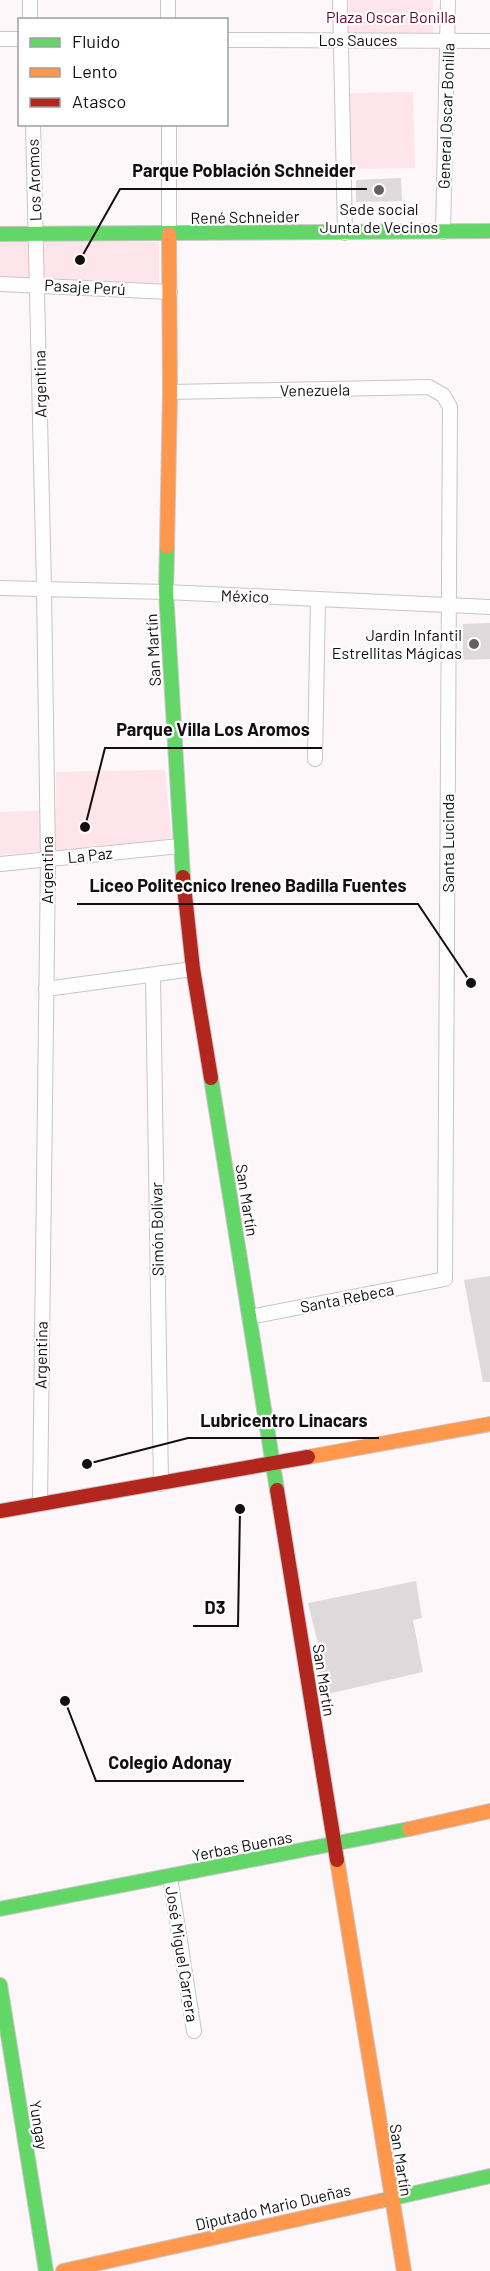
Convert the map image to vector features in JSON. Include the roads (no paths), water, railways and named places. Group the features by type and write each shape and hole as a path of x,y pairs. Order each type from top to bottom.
{"street":[{"path":"30,0 30,18"},
{"path":"168,0 168,18"},
{"path":"340,0 345,233"},
{"name":"General Oscar Bonilla","path":"443,232 448,0"},
{"path":"0,39 18,39"},
{"name":"Los Sauces","path":"228,40 490,41"},
{"name":"Los Aromos","path":"33,126 36,235"},
{"name":"San Martín","path":"169,126 170,392 166,592 180,846 194,969 272,1464 404,2271"},
{"name":"René Schneider","path":"0,234 490,231"},
{"name":"Argentina","path":"36,235 48,860 40,1504"},
{"name":"Pasaje Perú","path":"0,284 170,292"},
{"name":"Venezuela","path":"170,392 429,387 442,395 450,407"},
{"name":"Santa Lucinda","path":"445,1279 450,407"},
{"name":"México","path":"0,588 166,592 490,608"},
{"path":"315,759 318,599"},
{"name":"La Paz","path":"0,864 180,846"},
{"path":"46,989 194,969"},
{"name":"Simón Bolívar","path":"153,975 161,1484"},
{"name":"Santa Rebeca","path":"249,1317 445,1279"},
{"path":"0,1511 490,1424"},
{"name":"Yerbas Buenas","path":"0,1909 334,1845 490,1812"},
{"name":"José Miguel Carrera","path":"170,1876 194,2031"},
{"name":"Yungay","path":"0,1985 46,2271"},
{"name":"Diputado Mario Dueñas","path":"63,2271 490,2176"}],"place":[{"name":"Sede social Junta de Vecinos","path":"379,190"},
{"name":"Parque Población Schneider","path":"80,260"},
{"name":"Jardin Infantil Estrellitas Mágicas","path":"474,644"},
{"name":"Parque Villa Los Aromos","path":"85,827"},
{"name":"Liceo Politecnico Ireneo Badilla Fuentes","path":"471,983"},
{"name":"Lubricentro Linacars","path":"87,1464"},
{"name":"D3","path":"240,1509"},
{"name":"Colegio Adonay","path":"65,1701"}],"park label":[{"name":"Plaza Oscar Bonilla","path":"391,17"}]}
